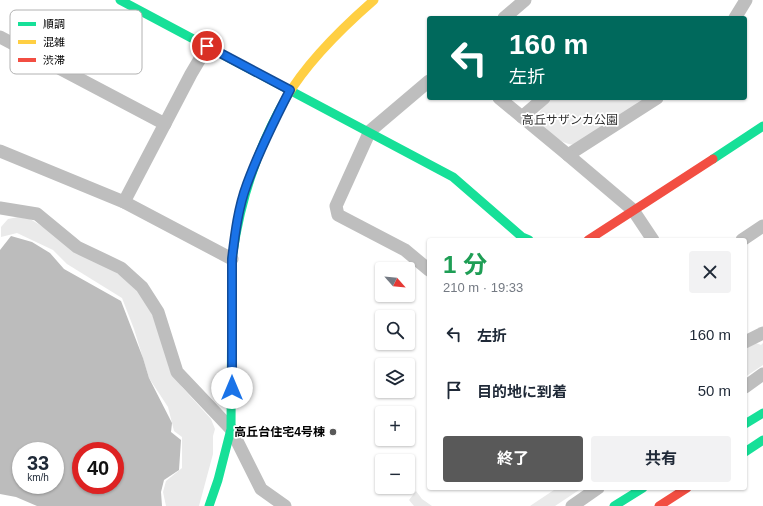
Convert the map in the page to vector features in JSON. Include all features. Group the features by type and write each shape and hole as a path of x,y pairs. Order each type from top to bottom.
{"main road":[{"path":"120,0 139,10"},
{"path":"209,506 218,480 231,429 232,259 234,239 246,185 266,136 290,90 321,52 354,17 374,0"},
{"path":"142,12 370,131 453,177 524,238"},
{"path":"591,238 763,126"},
{"path":"747,423 763,413"},
{"path":"747,451 763,440"},
{"path":"614,506 640,490"},
{"path":"659,506 684,490"}],"street":[{"path":"506,16 525,0"},
{"path":"737,16 746,0"},
{"path":"0,37 10,42"},
{"path":"124,202 207,46"},
{"path":"70,74 165,124"},
{"path":"427,83 370,131 336,206 338,215 405,250 427,268"},
{"path":"502,100 633,210 652,238"},
{"path":"522,117 542,100"},
{"path":"568,155 654,100"},
{"path":"0,150 124,202 232,259"},
{"path":"0,208 37,214 77,247 121,268 142,287 158,312 177,372 231,429 261,489 284,506"},
{"path":"745,238 763,226"},
{"path":"747,341 763,333"},
{"path":"747,386 763,374"},
{"path":"572,506 595,490"}],"green space":[{"name":"高丘サザンカ公園","path":"550,100 643,100 574,145 559,140 537,122 536,118 544,105"},
{"path":"18,217 30,219 110,267 146,298 164,346 169,368 182,387 211,419 215,429 213,436 213,454 199,506 166,506 163,492 166,481 182,468 182,437 174,431 168,407 149,378 134,329 122,298 67,264 53,250 17,233 1,237 1,227 8,219"},
{"path":"756,343 761,345 763,343 763,365 747,376 747,348"},
{"path":"554,490 579,490 555,506 530,506"},
{"path":"416,491 422,499 432,506 414,506 409,500"}],"shaded area":[{"path":"11,236 32,242 50,253 64,269 121,301 149,378 172,423 171,432 181,440 179,470 164,480 161,492 162,506 37,506 16,497 0,494 0,250"}],"traffic: fast":[{"path":"120,0 139,10"},
{"path":"142,12 453,177 524,238"},
{"path":"209,506 218,480 231,429 232,259 235,237 245,196 258,156 266,136 286,98"},
{"path":"713,159 763,126"},
{"path":"747,423 763,413"},
{"path":"747,451 763,440"},
{"path":"614,506 640,490"}],"traffic: slow":[{"path":"286,98 304,71 315,58 374,0"}],"traffic: jam":[{"path":"591,238 713,159"},
{"path":"659,506 684,490"}],"place":[{"name":"高丘台住宅4号棟","path":"333,432"}],"route":[{"path":"207,46 290,90 266,136 246,185 234,239 232,259 231,329 232,388"}]}
